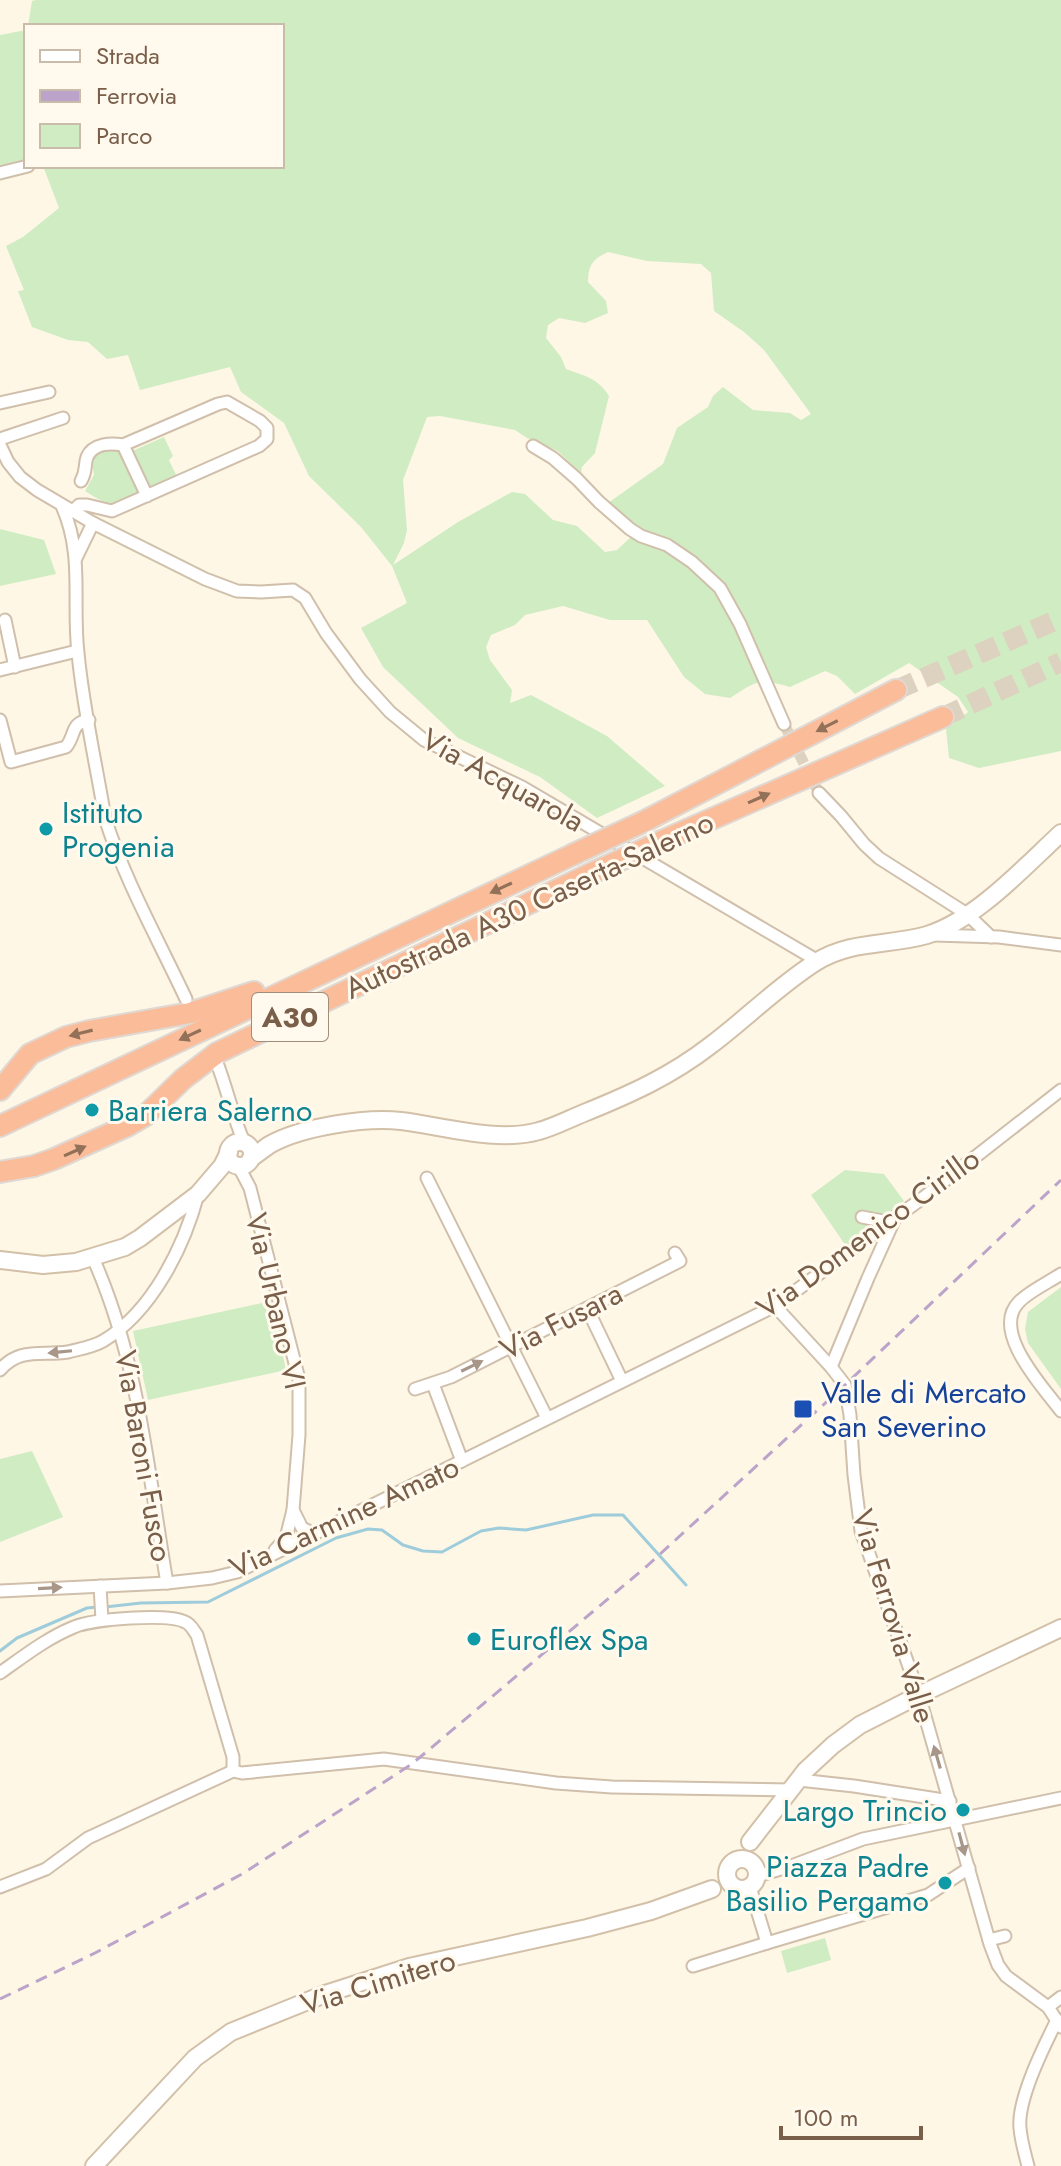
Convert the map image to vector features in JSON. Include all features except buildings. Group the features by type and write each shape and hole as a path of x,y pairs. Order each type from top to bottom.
{"highway":[{"name":"Autostrada A30 Caserta-Salerno","path":"0,1126 645,821 896,690"},
{"name":"Autostrada A30 Caserta-Salerno","path":"0,1172 54,1159 127,1126 146,1115 183,1079 217,1053 592,873 943,717"},
{"path":"0,1090 30,1054 66,1037 211,1007 371,950"}],"main road":[{"path":"0,1260 43,1265 76,1262 125,1247 198,1194 239,1155 330,1125 397,1120 466,1132 514,1135 538,1132 664,1078 818,961 858,945 927,935 967,914 1000,890 1061,833"},
{"path":"742,1874 750,1842 806,1770 833,1745 860,1725 1061,1628"},
{"name":"Via Cimitero","path":"94,2166 195,2058 231,2032 325,1994 409,1967 651,1911 712,1889 742,1874"}],"street":[{"path":"0,173 24,168"},
{"path":"0,403 49,392"},
{"path":"68,508 87,505 112,511 259,446 267,439 267,428 227,402 218,404 123,445 111,443 91,451 81,481"},
{"path":"0,439 63,418"},
{"path":"0,445 20,477 93,523 76,558"},
{"path":"123,445 147,496"},
{"path":"533,446 553,458 630,529 667,545 692,562 720,588 740,624 784,724"},
{"path":"68,508 76,558 77,651 105,818 133,890 186,999"},
{"name":"Via Acquarola","path":"93,523 205,579 237,591 293,590 305,598 360,679 390,712 424,740 522,787 818,961"},
{"path":"5,620 15,667"},
{"path":"0,670 77,651"},
{"path":"0,720 11,762 66,747 76,725 89,720"},
{"path":"819,793 879,858 967,914 991,937"},
{"path":"927,935 991,937 1061,945"},
{"path":"217,1063 236,1123 239,1155"},
{"name":"Via Domenico Cirillo","path":"622,1381 775,1306 1061,1090"},
{"name":"Via Urbano VI","path":"239,1155 299,1379 299,1435 292,1540"},
{"path":"427,1178 547,1418"},
{"name":"Via Baroni Fusco","path":"120,1330 148,1299 177,1253 198,1194"},
{"path":"831,1367 892,1219 862,1217"},
{"name":"Via Fusara","path":"415,1389 433,1384 511,1347 680,1261 675,1253"},
{"name":"Via Baroni Fusco","path":"93,1258 132,1372 167,1583"},
{"path":"1061,1274 1017,1303 1010,1334 1021,1356 1061,1411"},
{"name":"Via Ferrovia Valle","path":"775,1306 845,1385 861,1531 919,1695 989,1940 998,1965 1006,1976 1048,2007 1059,2023"},
{"path":"587,1308 622,1381"},
{"path":"0,1370 10,1359 27,1354 80,1349 100,1343 120,1330"},
{"name":"Via Carmine Amato","path":"292,1540 314,1534 622,1381"},
{"path":"433,1384 462,1461"},
{"path":"293,1510 302,1528 314,1534"},
{"name":"Via Urbano VI","path":"269,1556 301,1535 302,1528"},
{"name":"Via Carmine Amato","path":"0,1591 100,1592 212,1578 237,1572 269,1556"},
{"path":"100,1592 102,1617"},
{"path":"0,1673 38,1646 75,1626 102,1617 176,1619 189,1623 197,1635 233,1757 233,1771"},
{"path":"0,1887 46,1869 88,1838 233,1771 242,1773 384,1759 556,1783 612,1787 854,1786 950,1801"},
{"path":"767,1943 742,1874 764,1874 863,1839 1061,1798"},
{"path":"693,1966 928,1895 969,1868"},
{"path":"989,1940 1005,1936"},
{"path":"1048,2007 1061,1997"},
{"path":"1028,2166 1019,2126 1025,2097 1043,2049 1059,2023"}],"green space":[{"path":"36,0 1061,0 1061,751 979,768 949,758 946,729 968,712 958,697 909,663 855,694 837,676 825,671 790,687 764,682 730,698 705,694 684,677 647,620 610,620 563,606 525,615 515,625 491,635 486,647 490,660 512,690 510,703 531,695 607,736 665,786 597,818 540,777 458,738 383,667 361,628 407,603 392,566 361,527 309,476 284,423 241,392 230,367 140,390 128,355 107,359 88,342 68,340 32,327 18,291 24,290 6,246 23,237 59,208 44,168 284,168 284,24 28,24 32,1","holes":["608,252 647,261 701,264 711,273 714,311 764,350 811,414 801,420 790,413 753,410 723,387 713,396 708,407 677,428 663,464 608,503 635,533 617,550 605,552 577,526 553,520 525,494 512,492 458,522 393,565 407,530 403,480 427,417 440,416 515,430 558,451 581,474 582,467 595,453 609,396 596,381 566,369 546,338 548,325 559,318 585,323 608,313 606,301 588,282 592,263"]},
{"path":"24,30 24,161 18,165 0,166 0,35"},
{"path":"164,437 173,456 169,460 177,477 119,504 105,502 85,491 94,475 91,456 111,448 117,448 123,455"},
{"path":"0,529 44,540 56,574 0,586"},
{"path":"845,1170 884,1174 904,1201 846,1246 811,1195"},
{"path":"1061,1287 1061,1389 1028,1343 1025,1329 1028,1312"},
{"path":"271,1301 286,1370 148,1400 133,1331"},
{"path":"32,1451 63,1517 0,1542 0,1459"},
{"path":"825,1938 831,1960 787,1973 781,1951"}],"waterway":[{"path":"105,1607 208,1602 336,1538 368,1529 382,1530 403,1545 442,1552 481,1531 499,1528 526,1530 593,1515 623,1515 686,1585"},
{"path":"0,1651 17,1638 87,1608 97,1607"}],"tunnel":[{"path":"896,690 1061,618"},
{"path":"943,717 1061,662"},
{"path":"784,724 819,793"}],"railway":[{"path":"0,1999 95,1953 242,1874 412,1764 647,1566 845,1385 1061,1180"}],"place":[{"name":"Istituto Progenia","path":"46,829"},
{"name":"Barriera Salerno","path":"92,1110"},
{"name":"Valle di Mercato San Severino","path":"803,1409"},
{"name":"Euroflex Spa","path":"474,1639"},
{"name":"Largo Trincio","path":"963,1810"},
{"name":"Piazza Padre Basilio Pergamo","path":"945,1883"}]}
